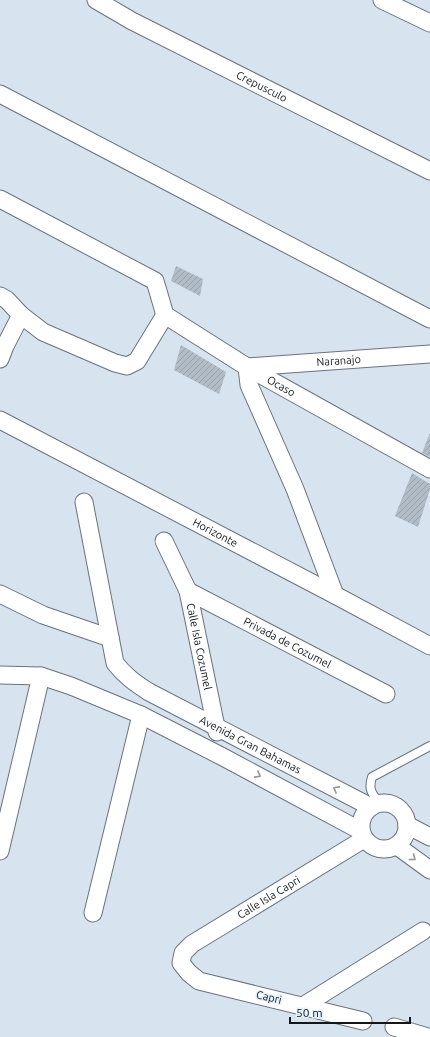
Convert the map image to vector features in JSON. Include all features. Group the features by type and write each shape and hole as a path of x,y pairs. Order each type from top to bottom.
{"street":[{"name":"Crepusculo","path":"96,0 132,21 430,171"},
{"path":"382,0 430,23"},
{"path":"0,94 430,319"},
{"path":"0,199 155,281 165,315 137,361 127,366 115,363 43,332 21,315 7,300 0,296"},
{"path":"0,359 21,315"},
{"name":"Ocaso","path":"165,315 247,367 430,469"},
{"name":"Naranajo","path":"247,367 430,354"},
{"path":"247,367 249,385 295,489 335,595"},
{"name":"Horizonte","path":"0,420 430,646"},
{"name":"Avenida Gran Bahamas","path":"84,502 115,663 122,673 131,681 216,726 375,805"},
{"name":"Calle Isla Cozumel","path":"164,541 188,591 223,757"},
{"name":"Privada de Cozumel","path":"188,591 386,694"},
{"path":"0,594 43,615 110,638"},
{"path":"0,675 41,676 71,686 141,715 223,757 363,835 371,845 379,849 388,849 397,846 403,840 407,825 405,816 398,808 389,804 375,805 364,813 361,822 363,835"},
{"path":"0,851 41,676"},
{"path":"93,913 141,715"},
{"path":"407,825 430,837"},
{"name":"Calle Isla Capri","path":"182,963 183,953 192,944 363,835"},
{"path":"397,846 430,870"},
{"path":"304,1006 423,931"},
{"name":"Capri","path":"182,963 189,973 199,981 363,1021"},
{"path":"394,1027 428,1037"}],"lane":[{"path":"375,805 370,789 372,777 430,746"}],"building":[{"path":"176,266 203,279 200,296 171,281"},
{"path":"181,345 226,372 219,394 174,370"},
{"path":"430,433 430,457 422,453"},
{"path":"412,473 430,484 430,489 418,527 395,516"}]}
